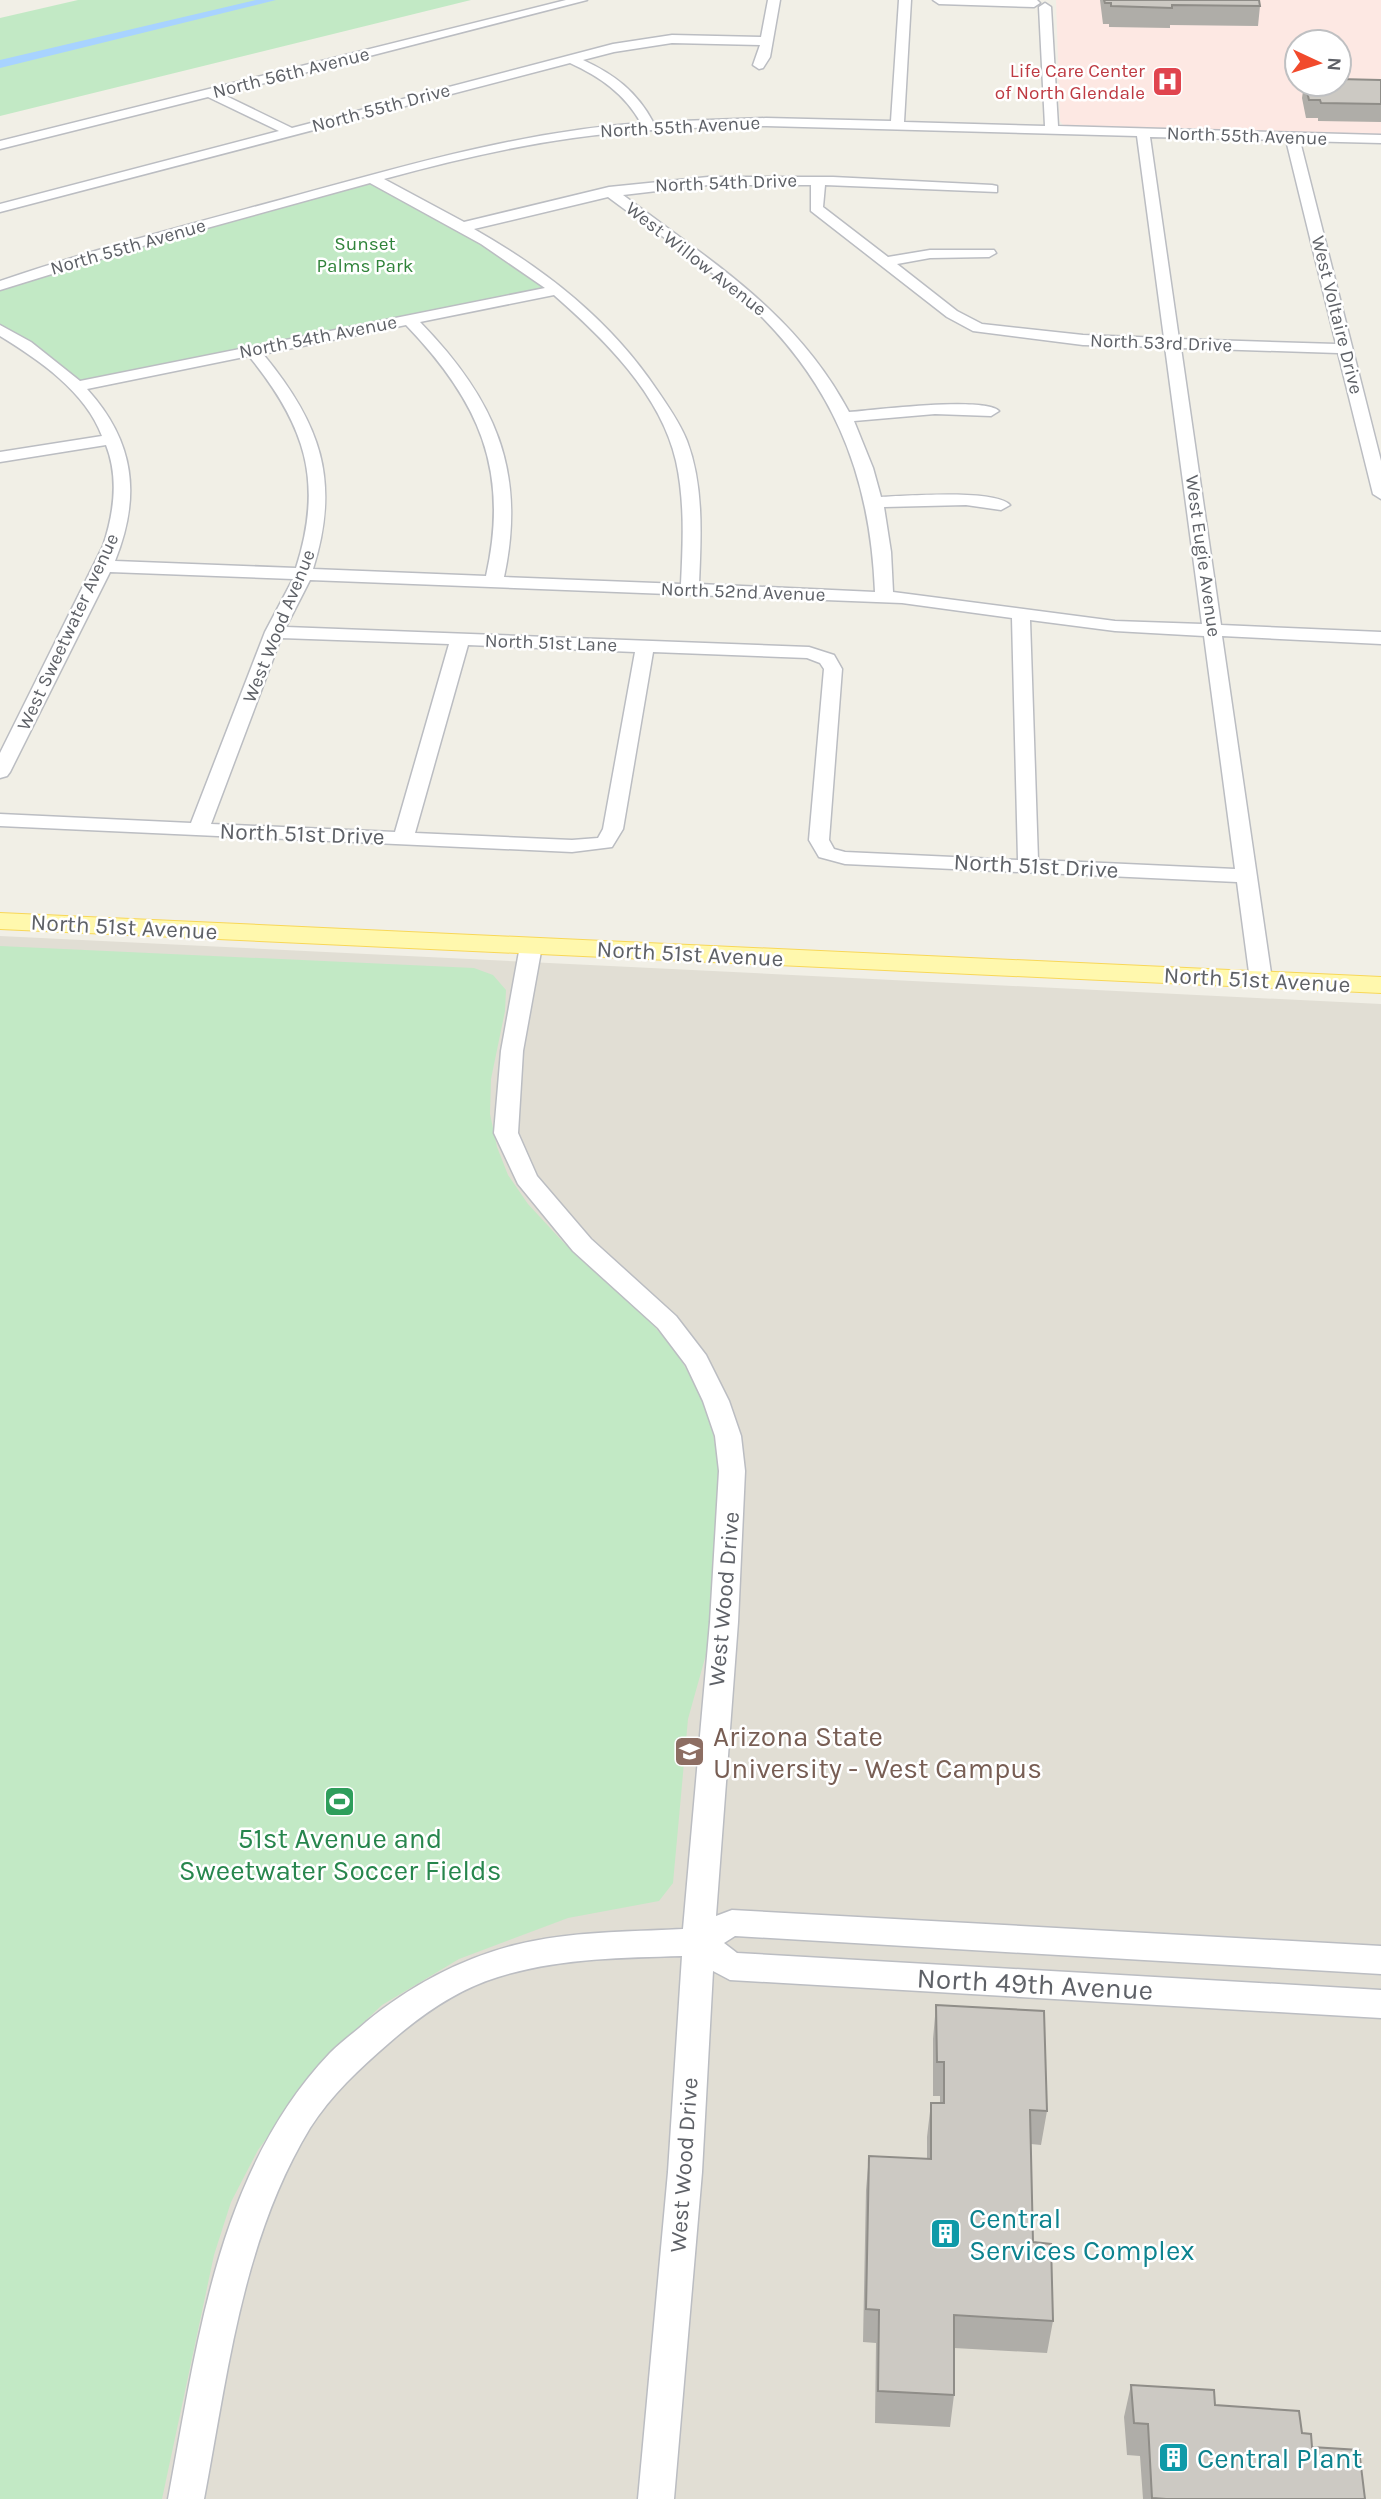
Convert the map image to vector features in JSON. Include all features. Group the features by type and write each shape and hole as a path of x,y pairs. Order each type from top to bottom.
{"main road":[{"name":"North 51st Avenue","path":"0,921 1381,985"}],"street":[{"name":"North 56th Avenue","path":"0,145 581,0"},
{"path":"759,65 764,57 774,0"},
{"path":"897,125 905,0"},
{"path":"939,0 1042,2 1052,129"},
{"name":"North 55th Drive","path":"0,208 647,41 767,41"},
{"path":"571,59 623,88 632,96 649,126"},
{"path":"210,93 291,132"},
{"name":"North 55th Avenue","path":"0,286 105,252 513,143 649,126 744,122 1381,139"},
{"name":"West Eugie Avenue","path":"1143,132 1261,980"},
{"name":"West Voltaire Drive","path":"1292,137 1381,494"},
{"path":"373,179 513,256 591,318 627,357 653,395 678,442 693,520 690,590"},
{"name":"North 54th Drive","path":"463,227 553,202 608,191 708,181 818,181 992,188"},
{"path":"818,181 816,208 884,262 930,254 989,253"},
{"name":"West Willow Avenue","path":"608,191 708,264 778,324 805,355 845,417 863,455 876,502 882,541 884,597"},
{"name":"North 53rd Drive","path":"884,262 952,314 978,328 1060,339 1345,349"},
{"name":"North 54th Avenue","path":"78,386 558,290"},
{"path":"409,319 448,361 469,391 485,421 496,454 503,484 504,517 502,545 494,582"},
{"name":"West Sweetwater Avenue","path":"0,330 39,353 78,386 100,413 112,439 122,480 120,516 103,566 0,772"},
{"name":"West Wood Avenue","path":"199,829 274,632 303,574 315,536 318,506 313,451 306,431 282,387 252,350"},
{"path":"845,417 935,409 990,411"},
{"path":"0,457 112,439"},
{"path":"876,502 966,500 1001,505"},
{"name":"North 52nd Avenue","path":"103,566 884,597 947,601 1115,626 1381,638"},
{"path":"1021,612 1027,866"},
{"name":"North 51st Lane","path":"274,632 809,653 827,659 833,669 819,840 826,853"},
{"path":"403,838 460,640"},
{"name":"North 51st Drive","path":"0,820 572,846 605,843 613,829 645,647"},
{"name":"North 51st Drive","path":"826,853 845,858 1247,876"},
{"name":"West Wood Drive","path":"531,946 512,1051 506,1133 526,1179 582,1245 667,1322 697,1361 716,1401 728,1436 732,1502 698,1940 686,2159 656,2499"},
{"name":"North 49th Avenue","path":"186,2499 232,2271 243,2231 267,2169 307,2105 353,2052 378,2030 434,1991 496,1964 566,1949 625,1942 698,1940 732,1923 1381,1960"},
{"name":"North 49th Avenue","path":"698,1940 730,1966 1381,2004"}],"shaded area":[{"path":"1056,0 1381,0 1381,135 1063,125 1060,121"},
{"name":"Arizona State University - West Campus","path":"0,936 1381,1004 1381,2499 0,2499"}],"green space":[{"path":"78,0 471,0 0,116 0,18"},
{"name":"Sunset Palms Park","path":"373,179 558,290 78,386 0,330 0,286"},
{"name":"51st Avenue and Sweetwater Soccer Fields","path":"0,946 474,968 493,975 506,990 505,1011 491,1079 490,1114 497,1147 508,1175 528,1204 563,1242 638,1308 675,1350 699,1391 713,1434 719,1468 712,1633 688,1719 673,1883 659,1901 568,1918 459,1959 382,2005 323,2061 258,2150 231,2202 214,2255 162,2499 0,2499"}],"building":[{"path":"1104,0 1259,0 1260,6 1111,6 1111,3 1105,3"},
{"path":"1353,79 1381,80 1381,104 1321,103 1320,100 1309,100 1353,98"},
{"name":"Central Services Complex","path":"936,2005 1044,2011 1047,2111 1030,2110 1033,2242 1051,2244 1053,2321 954,2315 954,2395 878,2391 879,2310 866,2309 869,2156 931,2159 931,2103 944,2103 944,2062 937,2062"},
{"path":"1131,2385 1214,2390 1215,2405 1299,2411 1302,2433 1311,2434 1312,2447 1359,2450 1365,2499 1152,2498 1148,2424 1134,2423"}],"waterway":[{"path":"0,64 270,0"}],"place":[{"name":"Life Care Center of North Glendale","path":"1168,82"},
{"name":"Arizona State University - West Campus","path":"690,1752"},
{"name":"51st Avenue and Sweetwater Soccer Fields","path":"340,1801"},
{"name":"Central Services Complex","path":"946,2234"},
{"name":"Central Plant","path":"1174,2458"}]}
